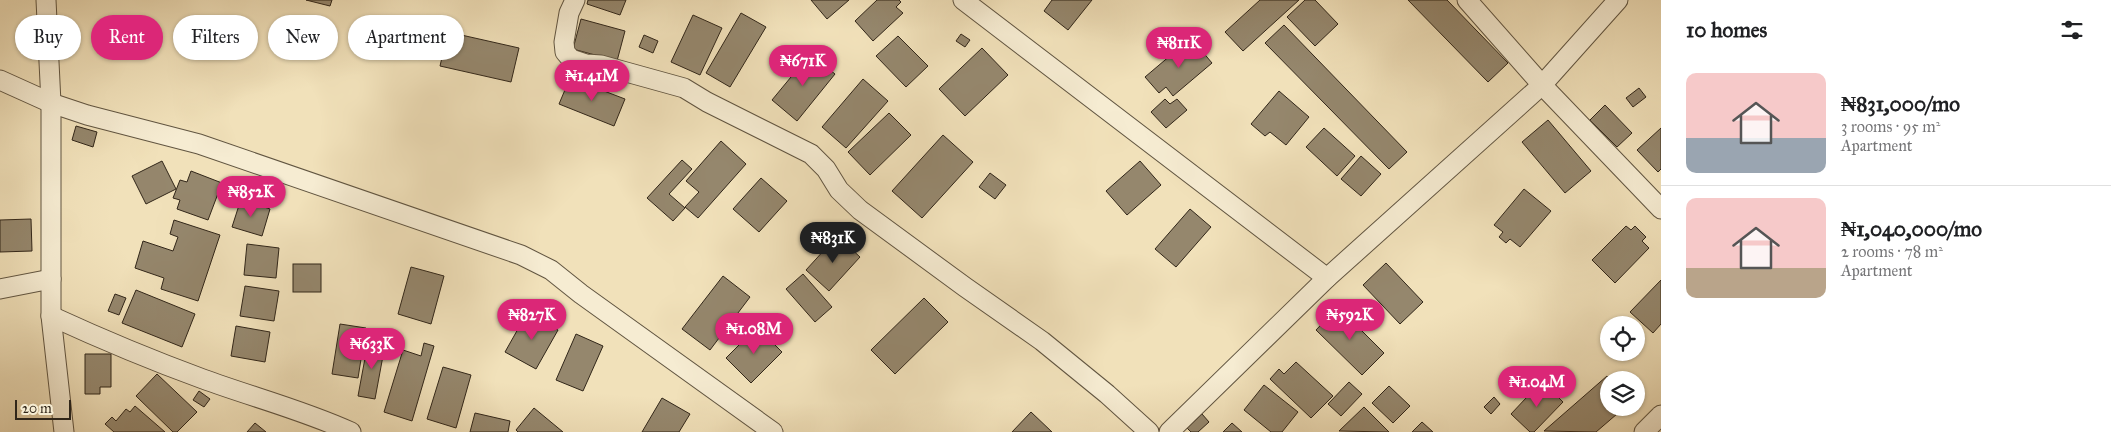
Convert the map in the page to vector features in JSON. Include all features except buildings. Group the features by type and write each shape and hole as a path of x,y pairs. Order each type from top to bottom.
{"street":[{"path":"46,0 51,103 51,316 64,432"},
{"path":"575,0 569,13 564,42 565,52 571,59 586,64 601,65 684,88 706,102 811,154 826,169 839,190 860,210 1042,341 1107,394 1149,432"},
{"path":"963,0 1327,278"},
{"path":"1467,0 1542,86 1661,209"},
{"path":"1169,432 1327,278 1542,86 1618,0"},
{"path":"0,80 51,103 87,115 199,144 521,255 551,270 581,294 774,432"},
{"path":"0,288 51,279"},
{"path":"51,316 123,348 204,380 314,416 351,432"},
{"path":"1644,432 1661,415"}]}
